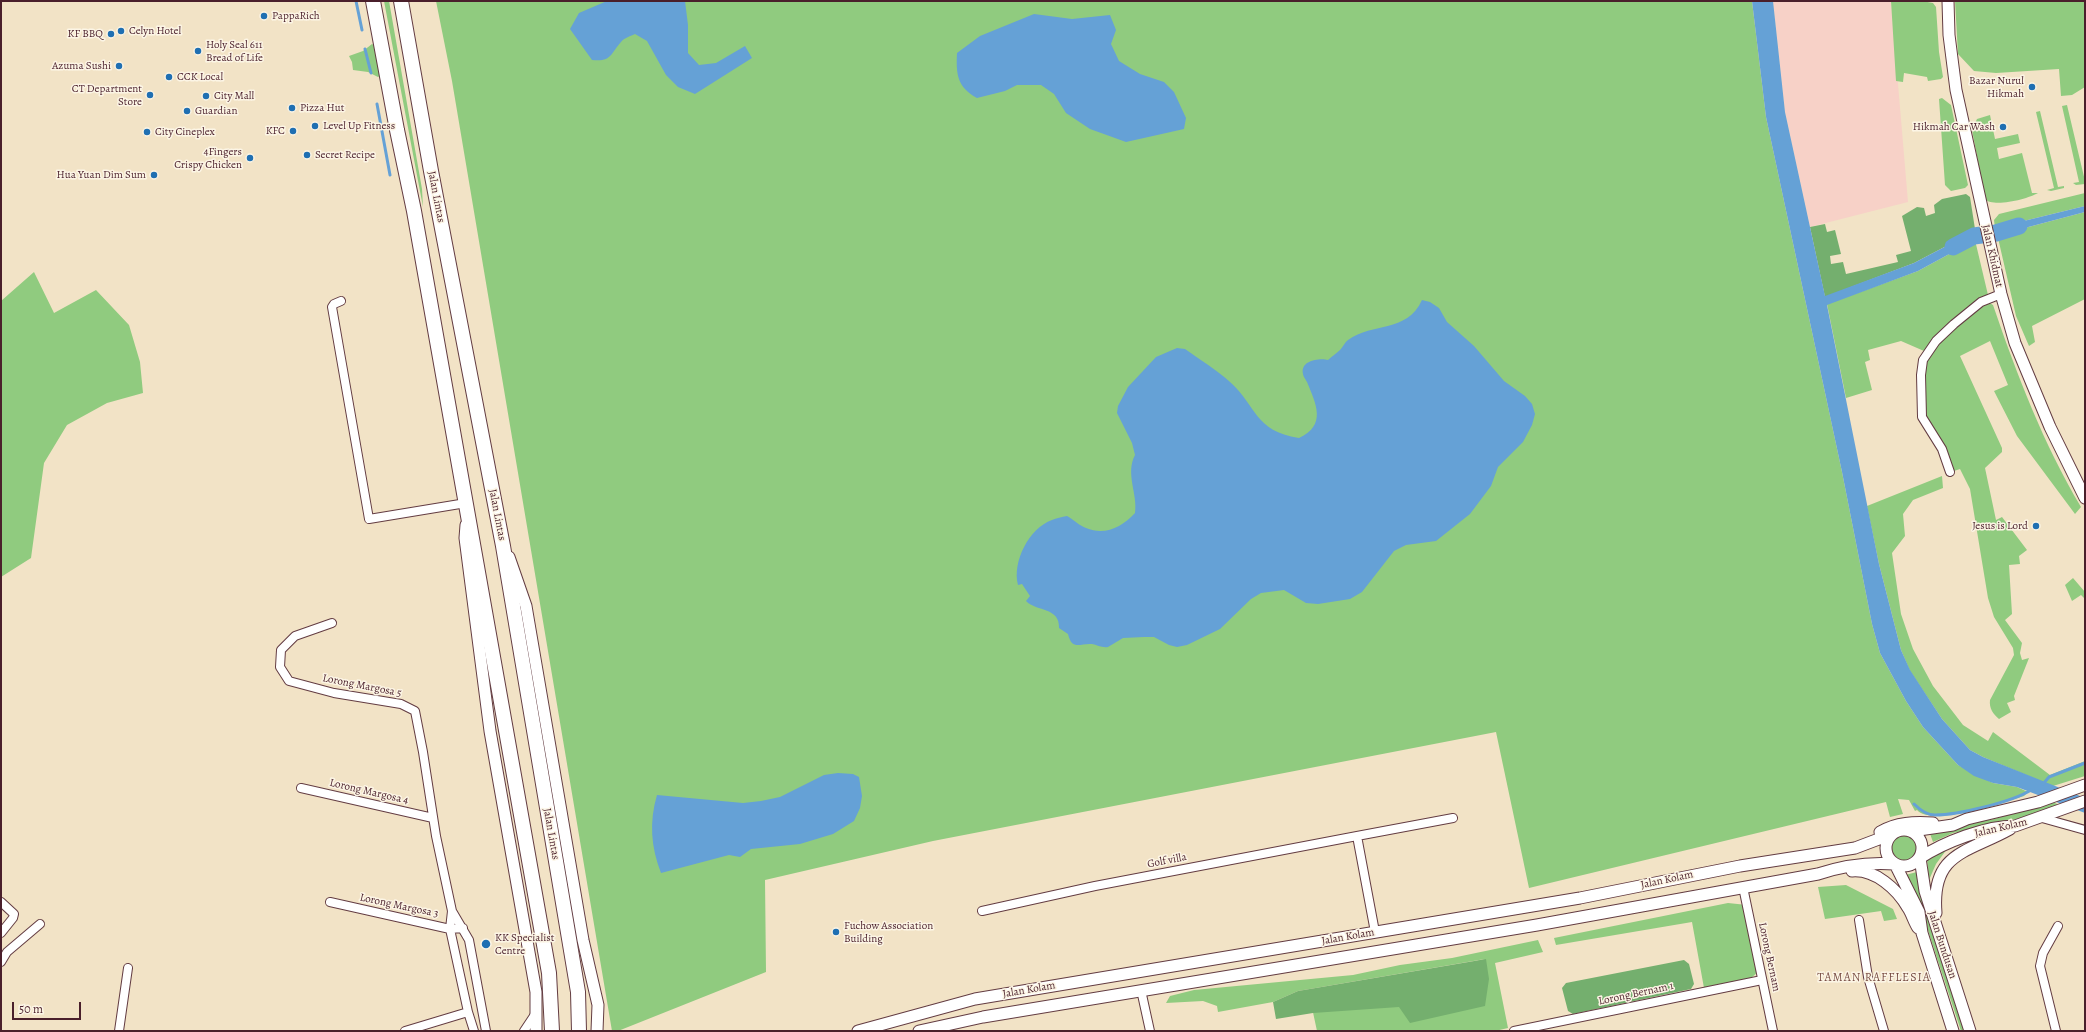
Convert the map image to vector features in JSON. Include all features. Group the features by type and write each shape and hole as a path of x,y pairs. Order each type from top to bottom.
{"highway":[{"path":"373,1 396,130 414,211 549,973 552,1000 552,1031"},
{"name":"Jalan Lintas","path":"401,1 431,171 503,546 577,985 579,1031"},
{"path":"414,211 422,214 430,212 432,207 431,171"}],"main road":[{"name":"Jalan Khidmat","path":"1948,1 1952,70 1984,223 2001,294 2015,343 2069,469 2085,498"},
{"path":"467,506 465,538 482,672 525,937 536,992 536,1031"},
{"path":"503,546 514,571 526,606 582,933 598,1005 597,1031"},
{"name":"Jalan Kolam","path":"1912,831 1953,825 1967,819 2038,802 2085,785"},
{"name":"Jalan Kolam","path":"1920,858 1949,842 2005,826 2015,826 2042,818 2085,801"},
{"name":"Jalan Kolam","path":"1840,850 1872,836 1887,827 1905,822 1936,823 1960,818 1967,819"},
{"path":"1938,933 1935,892 1936,884 1943,869 1951,860 1968,848 1994,838 2015,826"},
{"path":"1902,830 1912,831 1920,838 1922,843 1920,858 1906,866 1895,864 1888,858 1885,848 1886,842 1892,834 1902,830"},
{"name":"Jalan Kolam","path":"858,1031 975,999 1580,898 1740,866 1855,848 1892,834"},
{"name":"Jalan Bundusan","path":"1920,858 1925,891 1970,1031"},
{"name":"Jalan Kolam","path":"919,1031 983,1017 1537,925 1818,874 1839,867 1884,863 1895,864"},
{"name":"Jalan Bundusan","path":"1895,864 1918,907 1922,933 1953,1031"},
{"path":"1818,874 1855,871 1882,880 1905,902 1916,926 1922,933"},
{"path":"1299,945 1302,955 1318,962"}],"street":[{"path":"1950,472 1942,449 1922,417 1921,375 1923,360 1936,341 1954,324 1981,302 2001,294"},
{"path":"341,301 334,304 332,307 369,519 467,506"},
{"name":"Lorong Margosa 5","path":"332,623 295,636 281,650 280,667 289,680 334,693 401,704 414,710 423,752 433,818 452,911 450,929 468,1012 474,1031"},
{"name":"Lorong Margosa 4","path":"302,788 433,818"},
{"name":"Golf villa","path":"982,911 1095,886 1453,818"},
{"path":"2042,818 2085,830"},
{"path":"1357,836 1375,932"},
{"name":"Lorong Bernam","path":"1743,887 1773,1031"},
{"path":"1,902 14,914 13,918 1,933"},
{"name":"Lorong Margosa 3","path":"330,902 450,929 463,928"},
{"name":"Lorong Margosa 5","path":"452,911 463,928 468,940 475,968 486,1031"},
{"path":"1859,920 1868,977 1884,1031"},
{"path":"1,962 7,952 40,924"},
{"path":"2056,1031 2040,966 2043,953 2058,926"},
{"path":"119,1031 128,968"},
{"name":"Lorong Bernam 1","path":"1514,1031 1762,980"},
{"path":"1141,990 1150,1031"},
{"path":"405,1031 468,1012"},
{"path":"524,1031 536,1013"}],"shaded area":[{"path":"1773,1 1891,1 1908,202 1810,227 1785,112"}],"green space":[{"path":"384,1 389,1 422,189 423,207"},
{"path":"436,1 1752,1 1766,117 1842,472 1872,624 1880,653 1906,701 1923,727 1958,765 1993,783 2017,787 2028,792 2024,796 1985,808 1952,815 1937,816 1925,815 1917,810 1915,811 1909,800 1898,799 1903,814 1890,817 1886,802 1529,888 1496,732 933,841 765,880 766,972 618,1031 612,1031 452,81"},
{"path":"1891,1 1922,1 1933,3 1936,7 1939,52 1943,77 1941,79 1928,81 1927,77 1904,73 1903,82 1896,81"},
{"path":"1955,1 2085,1 2085,87 2072,95 2061,96 2059,69 1996,73 1974,71 1958,54"},
{"path":"372,44 374,45 380,76 378,77 368,72 353,70 352,62 349,56 363,51"},
{"path":"1942,98 1951,105 1968,185 1965,188 1951,191 1945,185 1939,99"},
{"path":"2067,105 2085,184 2076,185 2073,183 2079,182 2062,106"},
{"path":"2040,111 2058,187 2064,186 2064,188 2051,191 2047,190 2054,188 2036,112"},
{"path":"1990,115 1995,139 2018,134 2020,143 1997,148 1999,159 2022,153 2032,193 2038,193 2027,198 2003,203 1989,202 1985,199 1972,130 1977,119"},
{"path":"2085,193 2085,206 1995,228 1994,220 1999,214"},
{"path":"1966,194 1970,197 1975,229 1973,232 1914,263 1825,297 1810,227 1825,224 1827,232 1835,230 1841,254 1830,256 1831,264 1843,262 1846,274 1898,262 1896,255 1911,251 1902,216 1917,207 1924,208 1926,216 1935,213 1934,205 1942,199"},
{"path":"2085,212 2085,299 2032,326 2035,342 2029,346 2016,316 1998,238 2002,234"},
{"path":"1975,240 1988,295 1933,340 1924,351 1901,341 1868,350 1870,360 1865,362 1872,390 1846,398 1827,304 1918,271"},
{"path":"34,272 54,313 96,290 129,325 140,362 143,393 107,403 67,425 44,463 31,558 1,577 1,301"},
{"path":"1988,302 1993,305 2021,383 2043,433 2067,483 2081,507 2075,514 2017,436 1994,391 2008,385 1990,341 1960,356 2002,448 2002,452 1985,468 1996,520 2002,517 2027,550 2019,556 2020,564 2009,565 2012,614 2005,620 2022,643 2020,653 2022,660 2029,658 2014,696 2015,700 2007,703 2011,712 1999,719 1992,711 1990,700 2014,655 2013,648 1994,617 1988,598 1970,489 1960,469 1954,471 1926,417 1926,360 1937,343 1982,304"},
{"path":"1942,476 1943,488 1913,500 1903,514 1905,536 1892,553 1901,614 1913,649 1933,686 1963,725 1988,741 1993,732 2050,775 2085,761 2085,776 2053,786 1983,757 1970,750 1942,719 1910,671 1901,650 1879,564 1867,506"},
{"path":"2073,578 2085,592 2085,599 2081,595 2072,601 2065,585"},
{"path":"2052,802 2060,805 2030,816 1953,833 1933,842 1929,831 1994,819"},
{"path":"1903,834 1913,838 1917,848 1913,858 1903,862 1893,858 1889,848 1893,838"},
{"path":"1947,849 1936,864 1929,880 1927,859"},
{"path":"1917,872 1921,897 1964,1031 1961,1031 1917,897 1905,875"},
{"path":"1846,885 1893,909 1897,919 1884,921 1881,911 1825,919 1818,887"},
{"path":"1728,903 1747,905 1758,972 1751,978 1704,988 1692,922 1556,945 1554,938"},
{"path":"1538,940 1543,952 1495,963 1508,1028 1495,1031 1317,1031 1311,1003 1485,959 1298,991 1273,1002 1218,1012 1217,1006 1203,1001 1166,1003 1170,996 1194,990 1353,975 1400,965 1452,958"},
{"path":"1486,959 1489,979 1485,1006 1410,1023 1399,1007 1313,1013 1276,1019 1273,1002 1298,991"},
{"path":"1684,960 1689,964 1694,984 1691,989 1573,1014 1568,1011 1562,988 1566,983"}],"water":[{"path":"607,1 685,1 688,25 688,53 699,65 716,63 745,46 752,58 695,94 678,87 666,75 647,41 635,34 622,41 607,58 603,60 592,60 570,29 579,13"},
{"path":"1752,1 1773,1 1785,112 1825,296 1914,263 1973,232 1975,240 1918,271 1827,305 1879,564 1901,650 1910,670 1942,719 1970,750 1983,757 2085,798 2085,813 2017,787 1993,783 1974,776 1958,765 1923,727 1906,701 1880,653 1872,624 1842,472 1766,117"},
{"path":"1034,14 1072,19 1110,15 1116,30 1111,44 1119,61 1140,74 1164,82 1174,92 1186,118 1184,129 1126,142 1090,129 1066,113 1054,94 1041,85 1017,85 1005,91 977,98 970,94 959,79 957,53 980,36"},
{"path":"2085,206 2085,212 2002,234 1998,238 1995,228"},
{"path":"1422,300 1430,302 1439,308 1447,322 1474,346 1504,381 1525,396 1532,404 1535,414 1532,425 1523,442 1498,467 1491,486 1470,514 1436,541 1406,545 1394,551 1362,592 1350,599 1318,604 1306,603 1284,590 1261,593 1251,599 1220,629 1187,645 1177,647 1169,645 1154,637 1123,638 1108,647 1092,644 1077,645 1072,643 1068,634 1059,628 1056,616 1026,601 1030,596 1022,584 1018,585 1018,566 1024,547 1036,530 1055,519 1067,516 1081,526 1093,530 1100,531 1113,529 1125,522 1135,513 1135,499 1131,469 1135,455 1132,443 1117,413 1118,406 1128,387 1156,357 1177,348 1185,349 1230,382 1265,424 1284,435 1299,438 1308,433 1313,427 1317,413 1316,406 1303,375 1303,369 1307,363 1320,359 1328,360 1340,350 1347,341 1358,334 1389,326 1408,318 1416,310"},
{"path":"838,773 853,774 859,777 862,796 860,808 854,821 833,834 800,844 751,849 740,857 729,855 661,873 655,854 652,834 654,805 657,795 743,803 761,801 780,797 824,775"}],"waterway":[{"path":"356,1 362,30"},
{"path":"365,49 371,73"},
{"path":"377,104 390,175"},
{"path":"1953,247 1974,236 1996,233 2019,226"},
{"path":"2043,784 2049,777 2085,763"},
{"path":"1914,804 1929,814 1935,815 1957,813 2011,799 2031,790"}],"place":[{"name":"PappaRich","path":"264,16"},
{"name":"Celyn Hotel","path":"121,31"},
{"name":"KF BBQ","path":"111,34"},
{"name":"Holy Seal 611 Bread of Life","path":"198,51"},
{"name":"Azuma Sushi","path":"119,66"},
{"name":"CCK Local","path":"169,77"},
{"name":"Bazar Nurul Hikmah","path":"2032,87"},
{"name":"CT Department Store","path":"150,95"},
{"name":"City Mall","path":"206,96"},
{"name":"Pizza Hut","path":"292,108"},
{"name":"Guardian","path":"187,111"},
{"name":"Level Up Fitness","path":"315,126"},
{"name":"Hikmah Car Wash","path":"2003,127"},
{"name":"KFC","path":"293,131"},
{"name":"City Cineplex","path":"147,132"},
{"name":"Secret Recipe","path":"307,155"},
{"name":"4Fingers Crispy Chicken","path":"250,158"},
{"name":"Hua Yuan Dim Sum","path":"154,175"},
{"name":"Jesus is Lord","path":"2036,526"},
{"name":"Fuchow Association Building","path":"836,932"},
{"name":"KK Specialist Centre","path":"486,944"}],"district":[{"name":"TAMAN RAFFLESIA","path":"1874,978"}]}
